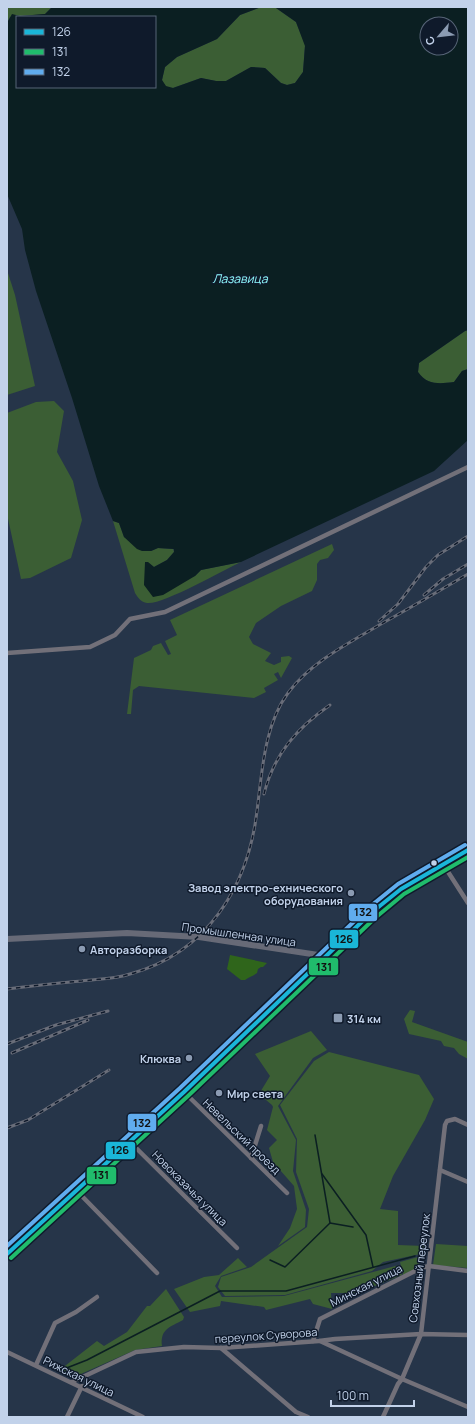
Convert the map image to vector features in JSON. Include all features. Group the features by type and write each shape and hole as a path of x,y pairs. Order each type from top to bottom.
{"main road":[{"path":"7,1254 184,1092 325,956 390,896 468,850"},
{"name":"Промышленная улица","path":"7,939 135,933 211,938 325,956"}],"street":[{"path":"7,653 90,647 115,635 130,619 165,612 468,467"},
{"path":"443,864 468,903"},
{"name":"Невельский проезд","path":"184,1092 287,1193"},
{"name":"Совхозный переулок","path":"383,1417 398,1384 402,1379 421,1334 445,1125 447,1121 455,1120 468,1125"},
{"path":"251,1158 261,1126"},
{"name":"Новоказачья улица","path":"130,1141 237,1248"},
{"path":"440,1170 468,1182"},
{"path":"76,1190 157,1273"},
{"name":"Минская улица","path":"313,1341 320,1318 421,1268 429,1266 468,1271"},
{"path":"36,1365 55,1322 76,1312 97,1297"},
{"name":"переулок Суворова","path":"72,1382 136,1352 184,1347 221,1348 319,1341 335,1338 421,1334 468,1335"},
{"path":"319,1341 468,1407"},
{"path":"221,1348 296,1412 308,1417"},
{"name":"Рижская улица","path":"7,1352 82,1386 137,1416 143,1417"},
{"path":"67,1417 82,1386"}],"green space":[{"path":"7,7 52,7 45,14 10,17 7,23"},
{"path":"261,7 276,8 296,22 305,45 303,72 295,83 287,85 281,83 265,68 251,67 226,81 201,78 173,88 165,87 162,80 165,67 177,57 217,39 240,15"},
{"path":"7,270 15,295 35,386 7,395"},
{"path":"468,330 468,369 462,371 454,382 434,383 425,379 418,372 419,363"},
{"path":"54,401 64,411 57,452 73,481 82,520 71,558 30,578 21,579 7,514 7,413 36,402"},
{"path":"113,521 119,523 124,537 151,551 158,548 173,549 174,552 167,560 154,567 148,563 144,585 195,576 201,570 241,562 166,599 147,603 140,600 135,593"},
{"path":"332,544 334,550 328,558 320,560 317,564 317,580 312,591 281,606 256,623 249,637 253,644 271,653 265,661 274,665 281,662 281,657 289,656 292,658 281,678 278,672 274,674 278,680 264,688 266,692 254,698 139,686 133,690 131,714 127,714 134,658 151,650 153,646 161,643 168,655 171,654 165,641 177,635 170,620"},
{"path":"230,955 267,963 258,969 256,974 245,980 241,980 227,969"},
{"path":"410,1010 415,1011 412,1022 468,1042 468,1059 459,1054 454,1048 444,1046 441,1041 409,1034 404,1019"},
{"path":"311,1031 327,1050 313,1058 278,1106 296,1140 293,1171 306,1210 305,1227 278,1246 290,1228 297,1209 294,1186 273,1162 269,1148 277,1140 267,1130 273,1107 259,1094 270,1076 255,1054"},
{"path":"329,1052 419,1075 434,1099 425,1120 393,1176 380,1209 398,1211 398,1245 425,1246 425,1253 383,1262 372,1271 285,1295 225,1296 218,1287 221,1277 251,1267 307,1227 309,1209 296,1172 297,1139 280,1105 314,1061"},
{"path":"436,1244 468,1246 468,1268 433,1265"},
{"path":"418,1257 420,1267 403,1275 400,1262"},
{"path":"238,1258 247,1267 221,1276 215,1286 222,1297 284,1296 399,1265 402,1275 357,1293 331,1293 332,1309 313,1304 310,1299 266,1310 264,1307 221,1301 220,1306 190,1312 174,1289 204,1277 219,1275"},
{"path":"166,1289 184,1317 183,1320 164,1332 162,1346 135,1350 74,1377 61,1369 97,1341 104,1346 127,1332 147,1306 150,1306"}],"water":[{"name":"Лазавица","path":"52,7 261,7 240,15 217,39 177,57 165,67 162,80 166,86 173,88 201,78 226,81 251,67 265,68 281,83 287,85 295,83 303,72 305,46 296,22 276,8 270,7 468,7 468,330 419,363 418,372 429,381 434,383 443,383 454,382 462,371 468,369 468,440 434,471 241,562 201,570 195,576 163,595 153,597 144,585 145,562 148,562 154,567 167,560 174,552 174,549 158,548 151,551 142,551 137,549 124,537 119,523 113,521 99,486 72,398 36,291 25,250 22,229 7,194 7,23 12,14 20,16 45,14"}],"waterway":[{"path":"270,1260 285,1267 330,1223 315,1135"},
{"path":"322,1174 366,1235 373,1267"},
{"path":"330,1223 353,1227"},
{"path":"64,1369 87,1360 220,1291 286,1291 415,1256"}],"railway":[{"path":"379,621 398,604 426,567 438,555 468,536"},
{"path":"424,595 443,579 468,564"},
{"path":"7,989 124,976 157,964 181,950 202,933 219,913 233,890 244,866 252,839 265,750 269,734 280,706 288,693 308,672 331,654 356,638 468,574"},
{"path":"264,794 274,766 288,743 307,723 330,705"},
{"path":"7,1044 56,1025 108,1011"},
{"path":"12,1053 88,1020"},
{"path":"7,1128 28,1120 109,1070"}],"transit line":[{"name":"132","path":"7,1246 180,1088 367,909 398,884 465,845"},
{"name":"126","path":"7,1254 184,1092 371,913 401,889 468,850"},
{"name":"131","path":"11,1258 188,1096 375,918 404,894 468,857"}],"place":[{"name":"Завод электро-ехнического оборудования","path":"351,893"},
{"name":"Авторазборка","path":"82,949"},
{"name":"314 км","path":"338,1018"},
{"name":"Клюква","path":"189,1058"},
{"name":"Мир света","path":"219,1093"}]}
